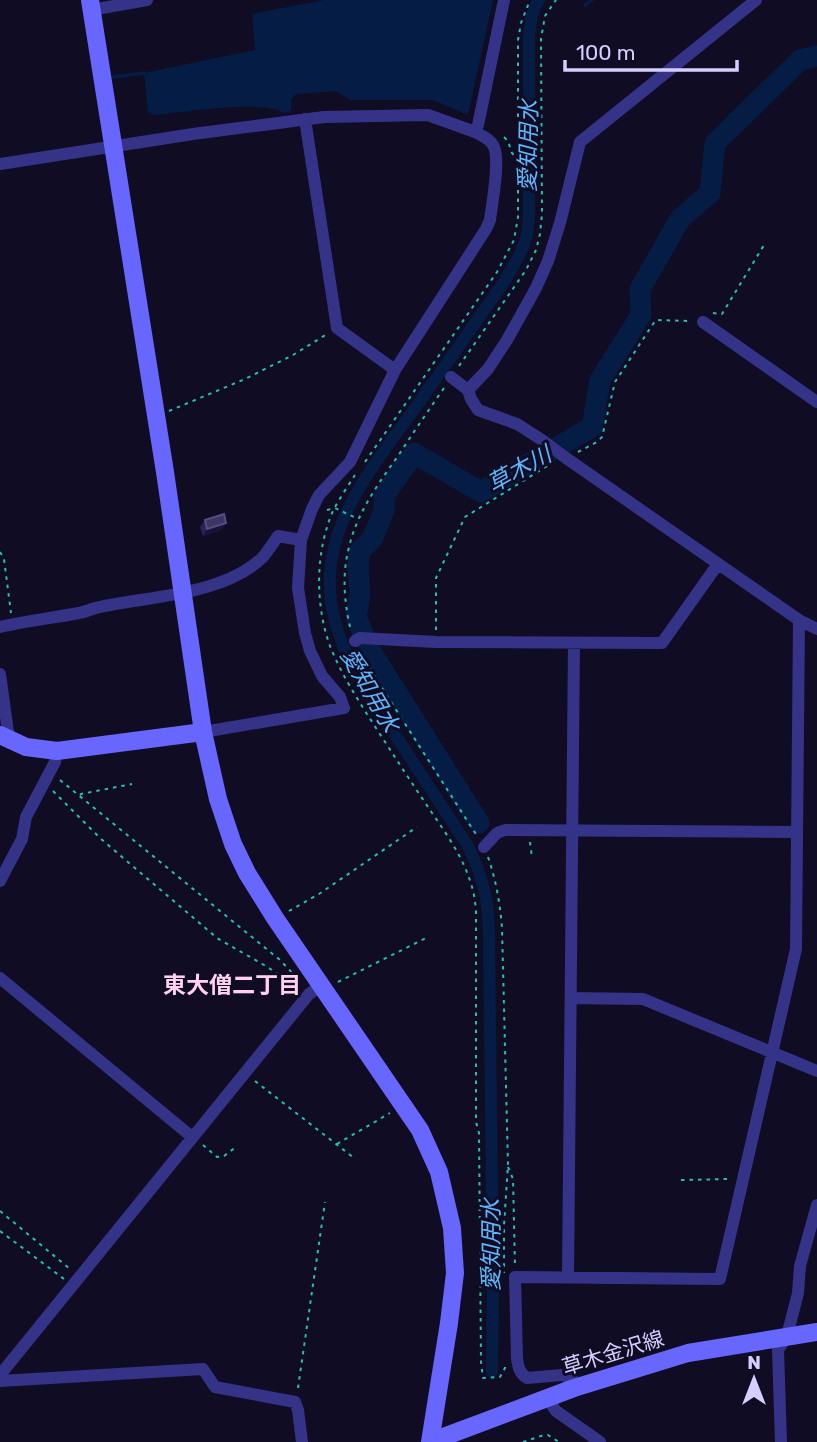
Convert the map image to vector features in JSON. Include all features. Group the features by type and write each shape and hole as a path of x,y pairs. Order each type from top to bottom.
{"street":[{"path":"147,0 90,5 204,732 218,799 233,844 247,873 315,990 420,1130 439,1172 453,1228 455,1273 430,1442"},
{"path":"475,132 504,0"},
{"path":"468,390 477,383 495,359 536,288 548,261 580,142 756,0"},
{"path":"0,164 305,119 428,115 488,139 495,147 498,158 490,219 486,229 395,370 349,462 319,495 301,540 298,588 305,633 322,676 340,697 344,708 204,732 57,751 26,747 5,737 0,674"},
{"path":"305,119 337,328 395,370"},
{"path":"703,321 817,402"},
{"path":"451,377 468,390 478,410 517,425 542,440 799,620 817,629"},
{"path":"6,626 184,593 232,577 249,568 262,557 278,536 301,540"},
{"path":"355,640 662,643 718,564"},
{"path":"574,1388 572,1378 562,1375 527,1378 519,1369 510,1277 720,1279 796,949 799,620"},
{"path":"568,1277 574,643"},
{"path":"0,881 22,839 26,817 55,762 57,751"},
{"path":"484,847 496,833 505,830 797,832"},
{"path":"0,978 193,1137"},
{"path":"0,1375 315,990"},
{"path":"571,998 643,999 817,1071"},
{"path":"781,1442 778,1350 787,1336 798,1293 800,1266 817,1205"},
{"name":"草木金沢線","path":"430,1442 574,1388 688,1353 817,1332"},
{"path":"0,1381 203,1368 215,1387 295,1402 302,1442"},
{"path":"547,1398 556,1411 600,1442"}],"path":[{"path":"505,1355 505,1368 500,1377 483,1378 479,1133 476,1122 477,910 471,885 457,851 358,700 331,648 323,615 319,578 326,534 335,508 497,272 514,240 517,227 517,40 530,0"},
{"path":"510,1277 504,1225 508,1165 502,928 496,885 484,847 358,650 345,601 344,583 349,544 376,486 526,270 536,250 542,214 542,30 545,16 556,0"},
{"path":"517,158 541,157"},
{"path":"436,642 436,578 465,517 602,438 615,382 656,320 703,321 707,315 722,314 764,245"},
{"path":"156,415 245,379 293,355 337,328"},
{"path":"335,508 359,519"},
{"path":"0,552 4,559 6,626"},
{"path":"47,778 80,795 280,960 303,985 315,990 428,937"},
{"path":"47,778 51,789 100,839 217,938 315,990"},
{"path":"80,795 132,784"},
{"path":"275,918 319,894 417,827"},
{"path":"529,831 532,858"},
{"path":"245,1073 354,1158"},
{"path":"337,1145 391,1113"},
{"path":"193,1137 217,1157 224,1156 236,1147"},
{"path":"508,1165 513,1179 510,1277"},
{"path":"681,1180 742,1181"},
{"path":"295,1402 325,1202"},
{"path":"0,1211 76,1281"},
{"path":"0,1231 76,1281"},
{"path":"523,1442 544,1435 559,1442"}],"water":[{"path":"324,0 493,0 468,115 433,100 350,100 336,91 296,94 291,100 291,111 284,113 259,107 154,115 148,112 144,73 255,50 252,14"}],"building":[{"path":"224,514 226,523 207,529 205,520"}],"waterway":[{"name":"愛知用水","path":"492,1372 489,936 484,890 468,846 354,672 335,622 330,590 331,563 337,538 358,490 506,279 527,235 529,39 530,24 539,0"},
{"path":"585,5 592,0"},
{"name":"草木川","path":"479,823 370,650 356,617 360,594 359,552 372,539 384,511 384,496 414,453 481,492 592,427 600,380 641,315 640,289 680,219 710,193 715,143 800,60 817,56"},
{"path":"113,77 146,74"}],"district":[{"name":"東大僧二丁目","path":"232,985"}]}
